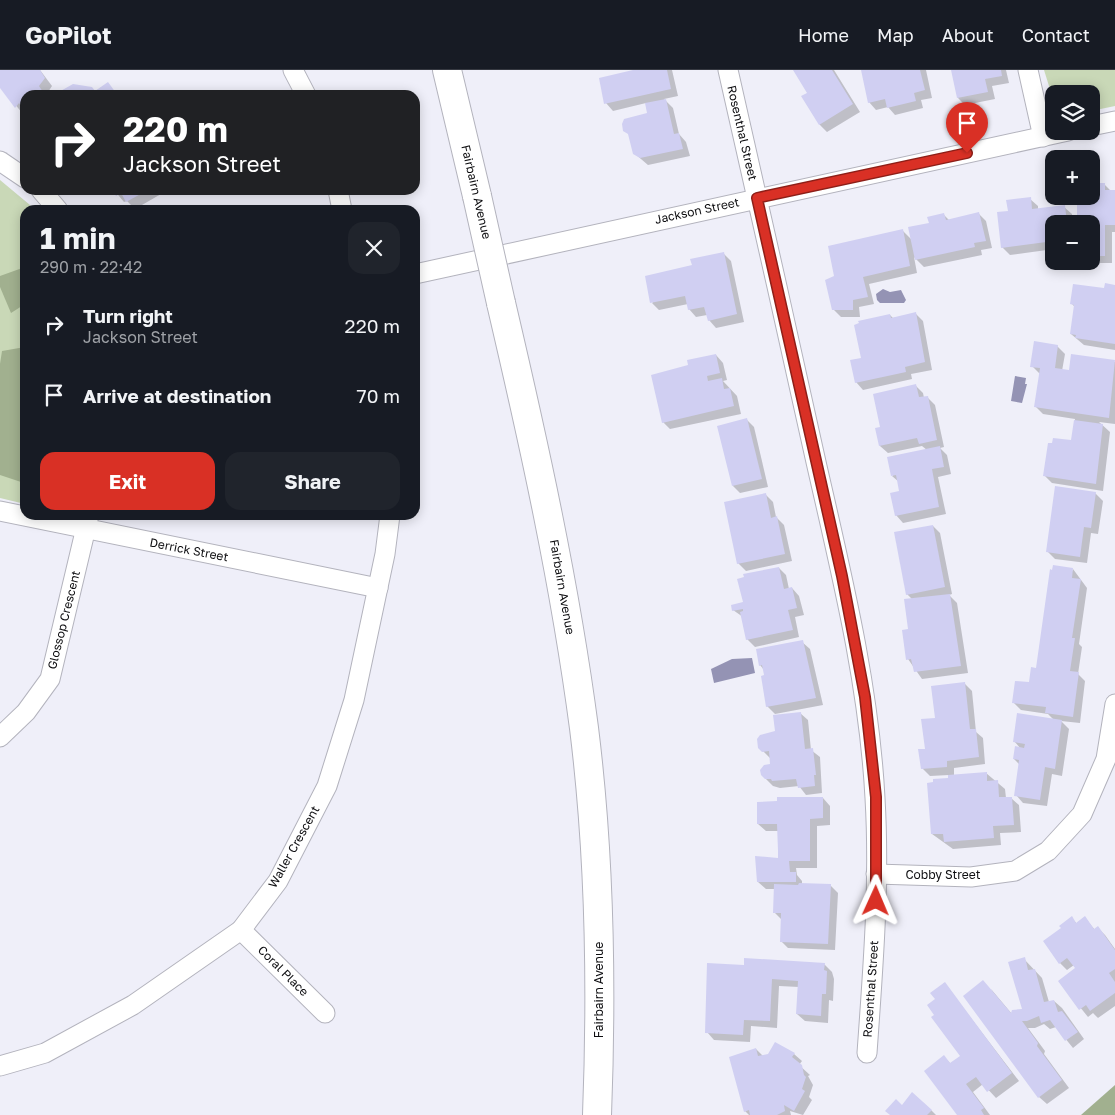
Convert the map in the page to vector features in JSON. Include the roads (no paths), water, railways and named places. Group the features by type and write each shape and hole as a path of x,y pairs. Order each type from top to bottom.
{"main road":[{"name":"Fairbairn Avenue","path":"448,70 548,510 584,730 597,887 600,1026 597,1115"}],"street":[{"path":"293,70 303,90"},
{"name":"Rosenthal Street","path":"728,70 842,576 865,697 876,797 874,958 867,1053"},
{"path":"1028,70 1043,136"},
{"path":"1100,124 1115,121"},
{"name":"Jackson Street","path":"420,273 1043,136"},
{"path":"0,161 20,175"},
{"path":"45,195 54,205"},
{"name":"Derrick Street","path":"0,511 20,514"},
{"name":"Derrick Street","path":"72,520 88,522 378,588"},
{"name":"Waller Crescent","path":"0,1066 45,1053 113,1017 242,930 278,881 327,786 354,700 386,554 389,520"},
{"name":"Glossop Crescent","path":"0,737 26,712 50,679 88,522"},
{"name":"Cobby Street","path":"876,874 970,876 1015,871 1048,851 1082,814 1106,758 1115,704"},
{"name":"Coral Place","path":"242,930 325,1013"}],"water":[{"path":"883,289 890,292 901,290 906,300 904,303 880,303 877,300 876,294"},
{"path":"1015,376 1026,378 1025,384 1027,384 1022,403 1011,401"},
{"path":"752,658 755,673 714,683 711,669 732,659"}]}
